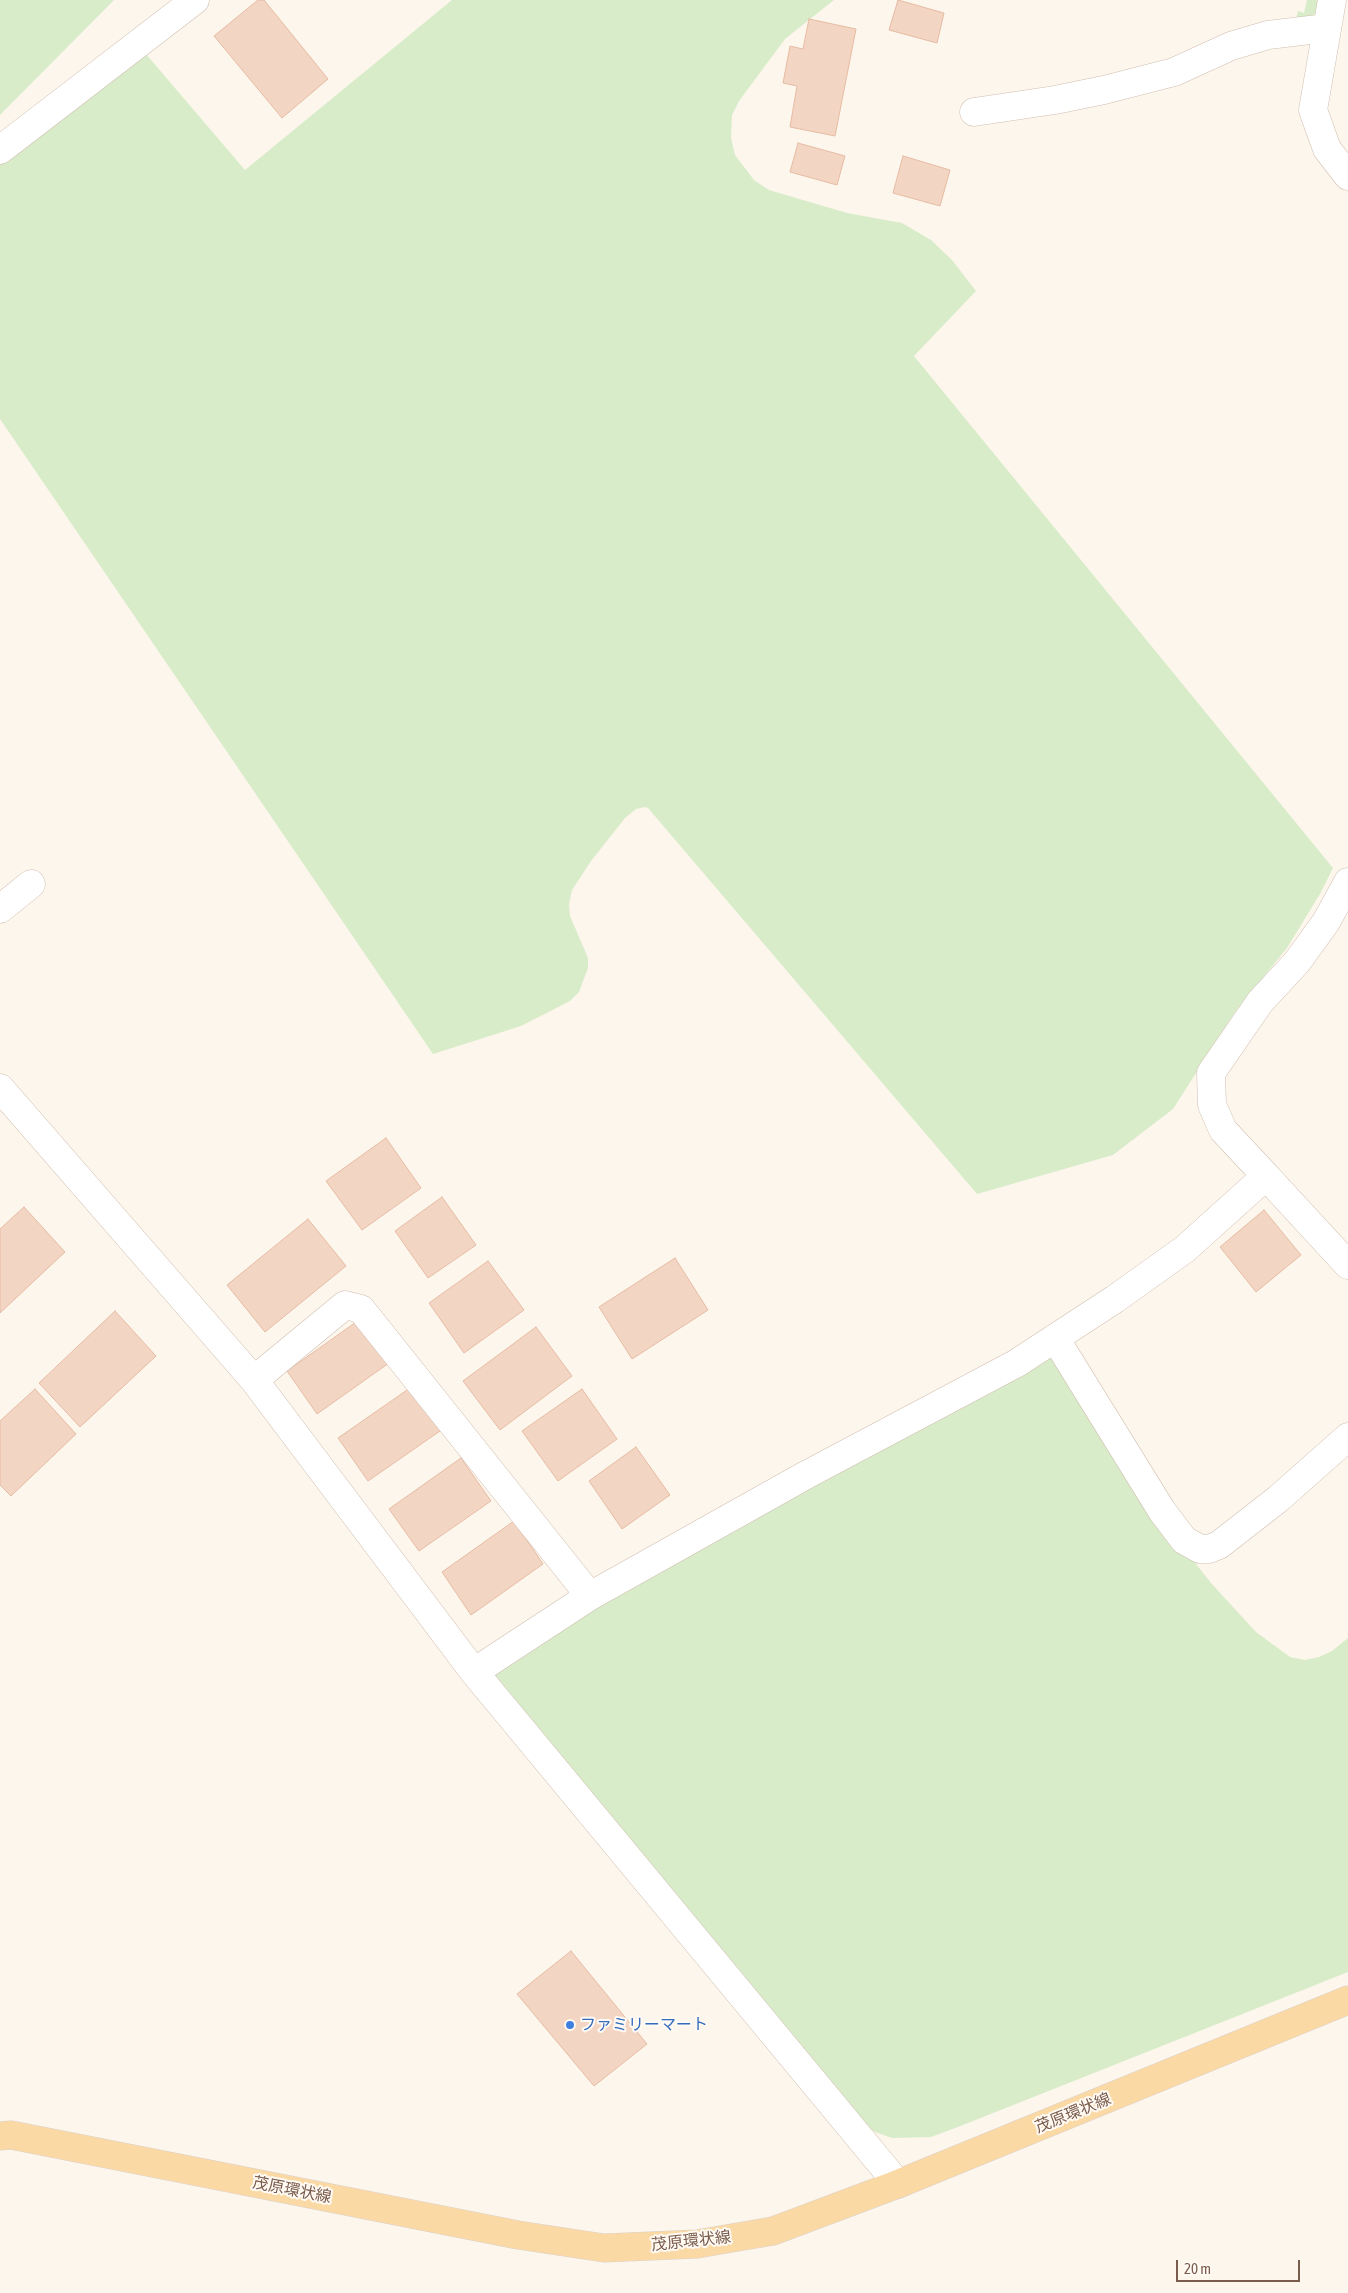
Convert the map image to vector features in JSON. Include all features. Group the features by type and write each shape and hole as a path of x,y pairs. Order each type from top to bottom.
{"main road":[{"name":"茂原環状線","path":"0,2136 10,2135 518,2235 604,2248 697,2244 773,2231 898,2184 1348,2000"}],"street":[{"path":"0,150 196,0"},
{"path":"1332,0 1313,110 1327,149 1348,176"},
{"path":"974,112 1056,100 1114,88 1174,72 1231,46 1268,35 1327,28"},
{"path":"1348,882 1320,930 1297,962 1260,1002 1211,1073 1212,1105 1224,1130 1348,1265"},
{"path":"0,909 31,884"},
{"path":"0,1088 254,1380 474,1672 898,2184"},
{"path":"474,1672 590,1596 806,1475 1018,1363 1115,1299 1185,1249 1266,1176"},
{"path":"254,1380 346,1304 361,1309 368,1315 590,1596"},
{"path":"1055,1338 1110,1430 1162,1511 1184,1540 1200,1549 1209,1549 1219,1545 1278,1499 1348,1437"}],"green space":[{"path":"0,0 114,0 0,115"},
{"path":"452,0 834,0 785,39 739,101 732,115 731,138 735,155 754,180 769,190 847,213 902,223 931,240 952,260 976,291 914,356 1333,868 1320,894 1287,948 1235,1012 1173,1109 1113,1155 977,1194 648,808 645,807 636,809 625,818 591,861 572,890 569,904 570,916 588,958 588,968 579,992 570,1001 521,1026 433,1054 0,419 0,157 134,40 245,170"},
{"path":"1307,0 1319,0 1313,21 1295,22 1298,11 1304,13"},
{"path":"1055,1338 1185,1550 1211,1583 1256,1632 1290,1657 1305,1660 1319,1657 1332,1651 1348,1638 1348,1972 931,2137 892,2138 875,2132 861,2122 474,1672"}],"building":[{"path":"258,0 264,0 328,79 282,118 214,36"},
{"path":"898,0 944,13 937,43 889,30"},
{"path":"809,19 856,29 835,136 790,127 797,86 783,83 790,46 803,49"},
{"path":"798,143 845,156 837,185 790,172"},
{"path":"903,156 950,170 940,206 893,193"},
{"path":"386,1138 421,1188 362,1230 326,1181"},
{"path":"442,1197 476,1245 428,1278 395,1231"},
{"path":"24,1207 65,1252 0,1313 0,1229"},
{"path":"1264,1210 1301,1255 1256,1292 1220,1247"},
{"path":"308,1219 346,1266 265,1332 227,1285"},
{"path":"675,1258 708,1310 632,1359 599,1307"},
{"path":"488,1261 524,1310 464,1353 429,1303"},
{"path":"115,1311 156,1356 80,1427 39,1383"},
{"path":"359,1320 389,1363 317,1414 287,1371"},
{"path":"536,1327 572,1376 500,1430 463,1381"},
{"path":"410,1388 440,1431 368,1481 338,1438"},
{"path":"35,1389 76,1434 11,1496 0,1485 0,1421"},
{"path":"582,1389 617,1439 558,1481 522,1431"},
{"path":"636,1447 670,1495 622,1529 589,1481"},
{"path":"461,1458 491,1501 419,1551 389,1509"},
{"path":"514,1521 543,1564 471,1615 442,1572"},
{"path":"571,1951 647,2044 594,2086 517,1994"}],"place":[{"name":"ファミリーマート","path":"570,2025"}]}
